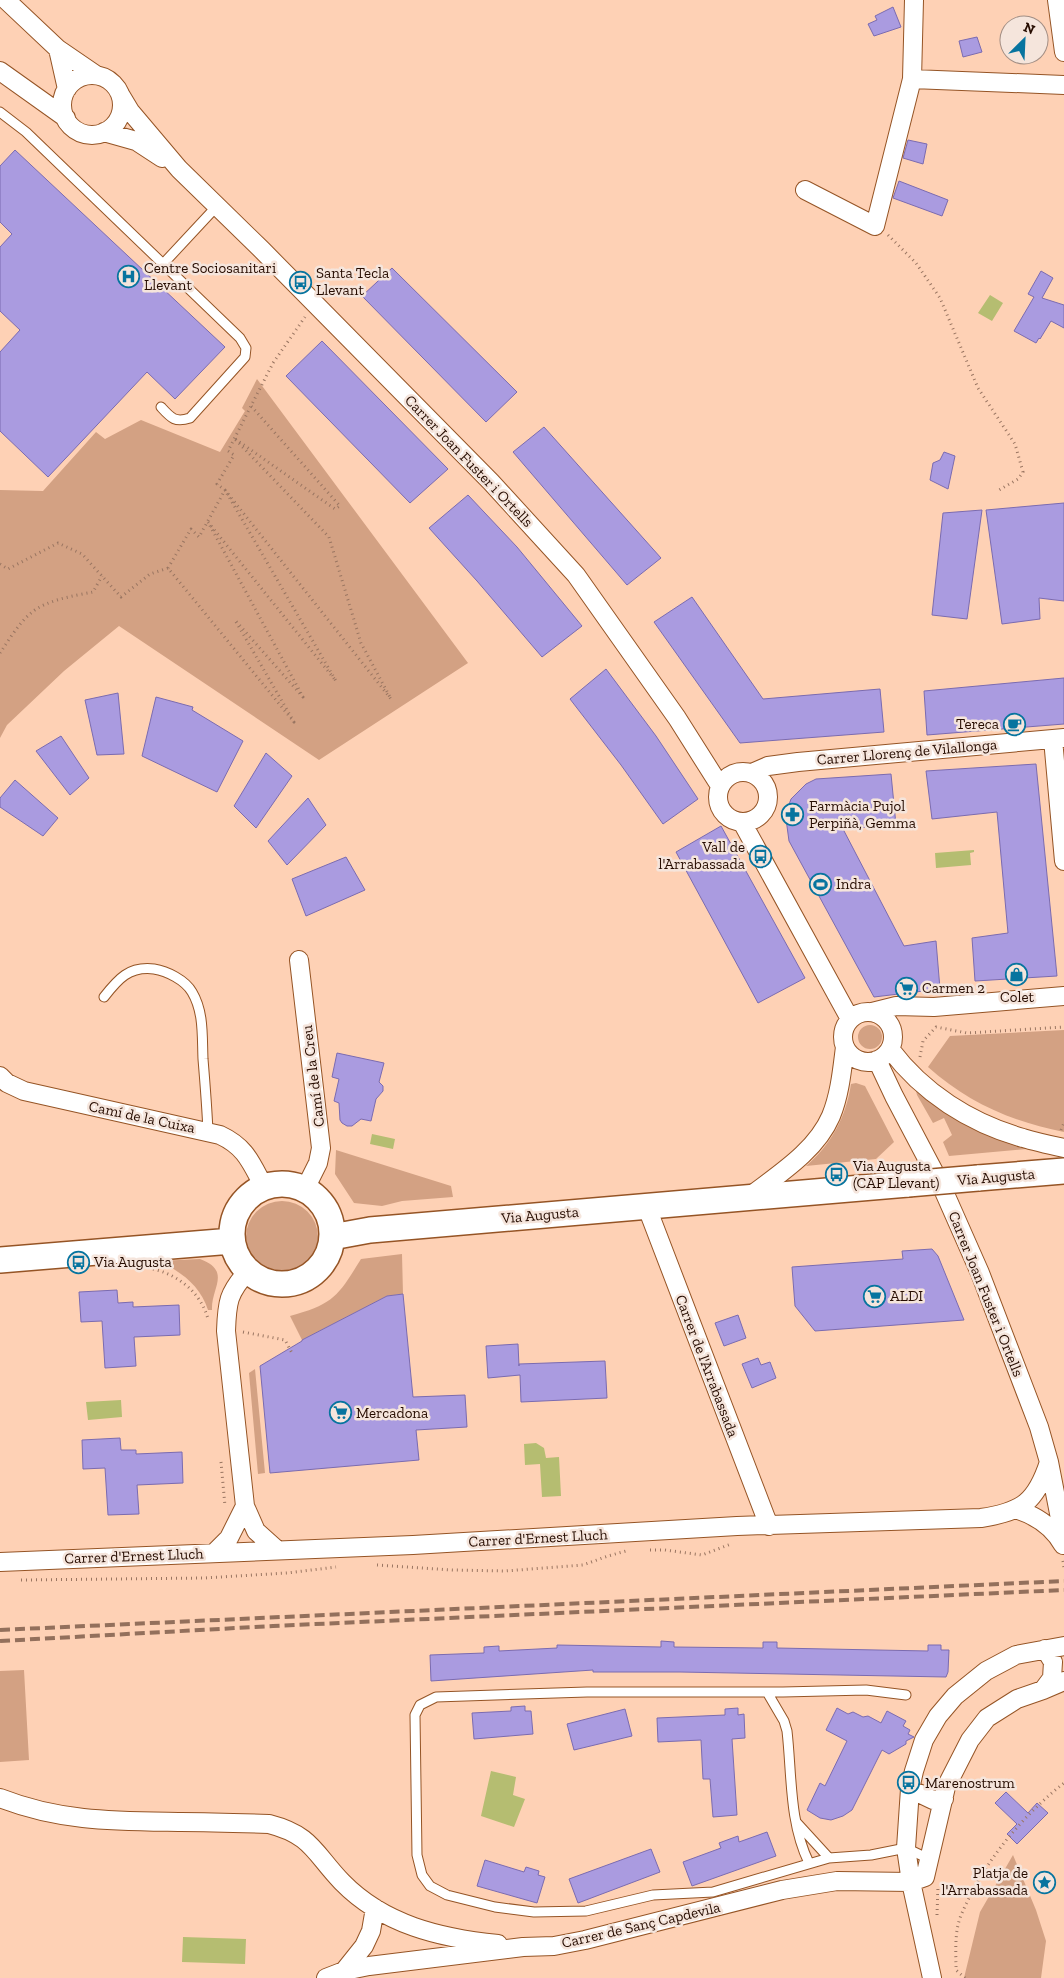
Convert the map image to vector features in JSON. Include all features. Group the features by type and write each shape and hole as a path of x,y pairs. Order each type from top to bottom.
{"main road":[{"name":"Via Augusta","path":"332,1237 370,1230 1064,1171"},
{"path":"281,1184 298,1186 305,1189 324,1206 331,1225 332,1237 327,1256 322,1265 307,1277 296,1282 272,1283 259,1279 241,1263 232,1241 235,1215 247,1197 264,1187 281,1184"},
{"path":"0,1260 232,1241"}],"street":[{"path":"0,71 66,118 71,126 87,134 104,132 112,127 121,113 121,96 111,82 96,75 58,49 6,0"},
{"path":"805,190 875,226 912,79 914,0"},
{"path":"1057,0 1064,52"},
{"path":"58,49 65,94 66,118"},
{"path":"30,93 65,94 80,78 96,75"},
{"path":"912,79 1064,85"},
{"name":"Carrer Joan Fuster i Ortells","path":"121,96 130,111 179,169 316,304 491,482 576,575 677,718 720,786"},
{"name":"Carrer Joan Fuster i Ortells","path":"104,132 136,141 179,169"},
{"path":"1059,738 1064,860"},
{"name":"Carrer Llorenç de Vilallonga","path":"752,773 768,766 798,762 1059,738"},
{"path":"743,824 757,818 764,812 768,803 767,789 760,777 743,771 733,773 725,778 720,786 717,794 721,810 730,819 743,824 850,1019"},
{"name":"Camí de la Creu","path":"299,960 321,1148 318,1163 305,1189"},
{"path":"749,1197 792,1164 808,1149 824,1129 837,1098 845,1047 844,1030 850,1019 858,1014 896,1006 934,1007 1064,996"},
{"path":"892,1028 910,1017 934,1007"},
{"path":"872,1012 880,1014 888,1020 892,1028 894,1036 884,1055"},
{"path":"845,1047 852,1056 862,1061 884,1055 900,1062 938,1097 960,1112 984,1124 1009,1134 1064,1148"},
{"name":"Carrer Joan Fuster i Ortells","path":"884,1055 894,1096 942,1187 980,1272 1039,1427 1049,1462 1064,1539"},
{"name":"Camí de la Cuixa","path":"0,1076 7,1083 24,1091 225,1137 241,1148 249,1158 264,1187"},
{"name":"Carrer de l'Arrabassada","path":"646,1206 769,1526"},
{"path":"248,1271 232,1289 227,1306 226,1331 245,1506 256,1531 276,1549"},
{"name":"Carrer d'Ernest Lluch","path":"0,1562 276,1549 414,1545 769,1526 981,1518 1002,1514 1028,1502 1042,1483 1049,1462"},
{"path":"214,1553 229,1538 245,1506"},
{"path":"1015,1509 1040,1519 1051,1528 1064,1547"},
{"path":"925,1880 906,1848 910,1789 924,1740 938,1716 955,1696 986,1672 1016,1655 1064,1646"},
{"path":"1043,1690 1052,1678 1054,1662 1045,1649"},
{"path":"932,1978 925,1880 946,1787 970,1740 987,1718 1016,1699 1064,1681"},
{"path":"910,1789 933,1800 944,1800"},
{"path":"0,1798 43,1813 76,1818 106,1821 269,1824 289,1829 308,1842 342,1882 375,1908 408,1926 438,1936 523,1947"},
{"name":"Carrer de Sanç Capdevila","path":"326,1978 344,1971 523,1947 554,1946 585,1940 782,1890 837,1881 925,1880"},
{"path":"344,1971 364,1946 372,1931 375,1908"}],"lane":[{"path":"0,112 26,132 240,338 246,348 244,356 190,418 181,421 172,418 161,407"},
{"path":"163,264 217,206"},
{"path":"104,997 114,984 128,972 145,968 163,971 177,978 191,990 200,1011 208,1132"},
{"path":"906,1695 866,1690 588,1692 436,1697 420,1705 415,1715 417,1856 422,1875 430,1886 447,1895 495,1907 534,1912 586,1911 653,1895 713,1892 809,1862 829,1858 871,1855 906,1848 930,1859"},
{"path":"767,1692 784,1721 787,1731 795,1821 802,1849 809,1862"},
{"path":"795,1821 829,1858"}],"path":[{"path":"875,226 895,240 916,263 940,298 978,388 1015,444 1023,472 1018,479 999,490"},
{"path":"234,438 329,537 361,643 391,699 225,490 217,484 234,454 228,451 234,438 273,363 301,320 316,304"},
{"path":"234,438 335,509 340,506 251,406"},
{"path":"208,522 336,681 225,490"},
{"path":"0,564 8,569 58,543 82,554 122,597 150,574 168,568 191,530 199,537 225,490"},
{"path":"168,568 294,722 235,620 303,697 208,522"},
{"path":"0,653 19,626 32,612 62,598 93,592 102,576"},
{"path":"920,1062 923,1041 936,1027 967,1033 1064,1027"},
{"path":"144,1270 152,1269 165,1272 189,1287 204,1307 210,1332 237,1330 285,1340 293,1355"},
{"path":"221,1461 225,1508"},
{"path":"645,1550 665,1550 702,1555 732,1544 737,1538"},
{"path":"373,1565 423,1569 505,1571 583,1565 617,1553 635,1550"},
{"path":"13,1580 229,1577 287,1573 344,1566"},
{"path":"965,1978 956,1970 956,1942 961,1914 984,1873 1010,1836 1032,1811 1064,1783"},
{"path":"925,1880 937,1920"}],"shaded area":[{"path":"990,295 1003,303 992,321 978,313"},
{"path":"257,379 468,663 319,760 119,626 64,671 7,725 0,738 0,490 43,491 96,432 105,439 141,420 220,452 245,411 242,408"},
{"path":"974,850 974,852 970,853 971,865 936,868 935,853"},
{"path":"870,1025 875,1026 881,1032 881,1042 875,1048 870,1049 865,1048 859,1042 858,1037 859,1032 865,1026"},
{"path":"1064,1030 1064,1132 1026,1123 991,1109 958,1091 928,1067 950,1036"},
{"path":"856,1083 865,1086 894,1142 876,1159 806,1166 830,1140 841,1119 851,1084"},
{"path":"915,1087 1037,1148 949,1156 943,1142 952,1135 944,1118 933,1123 917,1095"},
{"path":"372,1134 395,1139 393,1149 370,1144"},
{"path":"336,1150 451,1186 453,1197 402,1201 382,1206 354,1203 335,1174"},
{"path":"282,1201 302,1207 312,1217 318,1237 312,1257 302,1267 282,1273 262,1267 252,1257 246,1237 252,1217 262,1207"},
{"path":"402,1254 403,1294 387,1296 302,1340 290,1316 305,1312 333,1297 346,1282 361,1259"},
{"path":"200,1259 210,1264 218,1275 212,1310 208,1310 200,1293 189,1280 159,1261"},
{"path":"255,1369 265,1473 258,1474 249,1373"},
{"path":"121,1400 122,1417 88,1420 86,1402"},
{"path":"536,1443 544,1448 546,1458 559,1457 561,1496 542,1497 540,1464 525,1465 524,1444"},
{"path":"24,1670 29,1760 0,1762 0,1671"},
{"path":"491,1771 516,1777 513,1795 525,1799 514,1827 481,1816"},
{"path":"1013,1855 1036,1910 1046,1941 1041,1978 964,1978 980,1912"},
{"path":"183,1937 246,1939 245,1964 182,1962"}],"building":[{"path":"893,7 901,27 874,36 868,24 877,20 875,16"},
{"path":"977,37 982,52 963,57 959,41"},
{"path":"908,140 927,144 923,164 903,158"},
{"path":"15,150 225,347 175,399 147,372 48,477 0,431 0,352 20,330 0,311 0,247 12,234 0,222 0,166"},
{"path":"899,181 948,200 942,216 893,198"},
{"path":"392,268 517,392 486,422 362,296"},
{"path":"1041,271 1053,278 1042,298 1064,305 1064,328 1051,321 1036,343 1014,331 1034,297 1028,294"},
{"path":"322,341 448,469 410,503 286,376"},
{"path":"544,427 661,558 627,585 513,452"},
{"path":"944,452 955,456 948,489 930,480 933,463 940,460"},
{"path":"468,495 517,547 582,626 542,657 429,528"},
{"path":"1064,503 1064,601 1039,598 1040,619 1002,624 986,510"},
{"path":"982,510 967,619 932,615 943,513"},
{"path":"692,597 763,699 880,689 884,732 740,743 654,622"},
{"path":"606,669 656,736 698,799 663,824 621,765 570,699"},
{"path":"1064,678 1064,724 927,735 924,691"},
{"path":"118,693 124,754 97,755 85,700"},
{"path":"156,697 193,707 192,710 243,741 217,792 142,756"},
{"path":"61,736 89,778 70,795 36,751"},
{"path":"266,753 292,776 256,828 234,806"},
{"path":"1036,764 1057,976 975,981 972,938 1008,933 997,812 932,819 926,771"},
{"path":"891,774 896,825 843,829 904,946 936,941 940,989 874,997 789,841 786,819 791,799 806,784 816,779"},
{"path":"15,780 58,818 43,836 0,807 0,798"},
{"path":"308,798 326,825 287,865 268,841"},
{"path":"721,826 805,978 758,1003 676,852"},
{"path":"346,857 365,890 306,916 292,879"},
{"path":"337,1053 384,1063 379,1082 383,1086 383,1091 376,1099 371,1121 361,1119 352,1126 347,1126 340,1120 339,1103 334,1101 339,1079 332,1077"},
{"name":"ALDI","path":"932,1249 938,1256 964,1320 815,1331 795,1306 792,1267 903,1259 902,1251"},
{"path":"117,1290 118,1303 133,1302 133,1307 179,1305 180,1335 134,1337 136,1366 105,1368 102,1321 81,1322 79,1292"},
{"name":"Mercadona","path":"403,1294 413,1397 465,1395 467,1427 416,1430 419,1460 270,1473 260,1366 302,1340 387,1296"},
{"path":"738,1315 746,1338 724,1346 715,1323"},
{"path":"518,1344 519,1366 519,1364 605,1361 607,1398 521,1402 520,1375 488,1378 486,1346"},
{"path":"758,1358 761,1365 770,1362 776,1378 752,1388 742,1364"},
{"path":"120,1438 121,1450 136,1450 136,1454 182,1452 183,1483 137,1485 139,1514 108,1515 105,1468 83,1469 82,1440"},
{"path":"661,1641 674,1642 674,1647 763,1648 763,1642 777,1642 777,1648 928,1651 928,1645 941,1645 941,1650 949,1650 948,1672 946,1677 593,1672 593,1670 431,1681 430,1655 484,1653 484,1647 499,1646 499,1651 557,1648 557,1645 661,1647"},
{"path":"525,1706 525,1711 531,1711 533,1734 474,1739 472,1713 511,1711 511,1707"},
{"path":"738,1708 738,1715 744,1714 745,1738 732,1739 737,1815 713,1817 710,1779 703,1779 701,1740 658,1742 657,1718 725,1715 725,1709"},
{"path":"837,1708 848,1714 853,1712 863,1717 868,1716 881,1723 887,1711 906,1721 903,1726 910,1730 908,1734 914,1737 889,1754 882,1750 852,1810 843,1816 831,1820 820,1818 807,1810 820,1783 825,1786 847,1741 826,1730"},
{"path":"625,1709 632,1736 574,1750 567,1724"},
{"path":"1006,1792 1028,1813 1037,1803 1048,1813 1017,1844 1007,1834 1017,1824 995,1803"},
{"path":"767,1832 776,1856 692,1886 683,1862 721,1848 719,1843 738,1836 739,1842"},
{"path":"651,1849 660,1872 578,1903 569,1879"},
{"path":"485,1860 524,1872 526,1867 539,1871 538,1875 545,1877 537,1903 477,1886"}],"railway":[{"path":"0,1630 1064,1581"},
{"path":"0,1641 273,1626 1064,1590"}],"place":[{"name":"Centre Sociosanitari Llevant","path":"128,277"},
{"name":"Santa Tecla Llevant","path":"300,282"},
{"name":"Tereca","path":"1015,724"},
{"name":"Farmàcia Pujol Perpiñà, Gemma","path":"793,815"},
{"name":"Vall de l'Arrabassada","path":"761,856"},
{"name":"Indra","path":"820,884"},
{"name":"Colet","path":"1017,974"},
{"name":"Carmen 2","path":"906,988"},
{"name":"Via Augusta (CAP Llevant)","path":"837,1175"},
{"name":"Via Augusta","path":"78,1262"},
{"name":"ALDI","path":"874,1296"},
{"name":"Mercadona","path":"340,1413"},
{"name":"Marenostrum","path":"909,1783"},
{"name":"Platja de l'Arrabassada","path":"1044,1882"}]}
